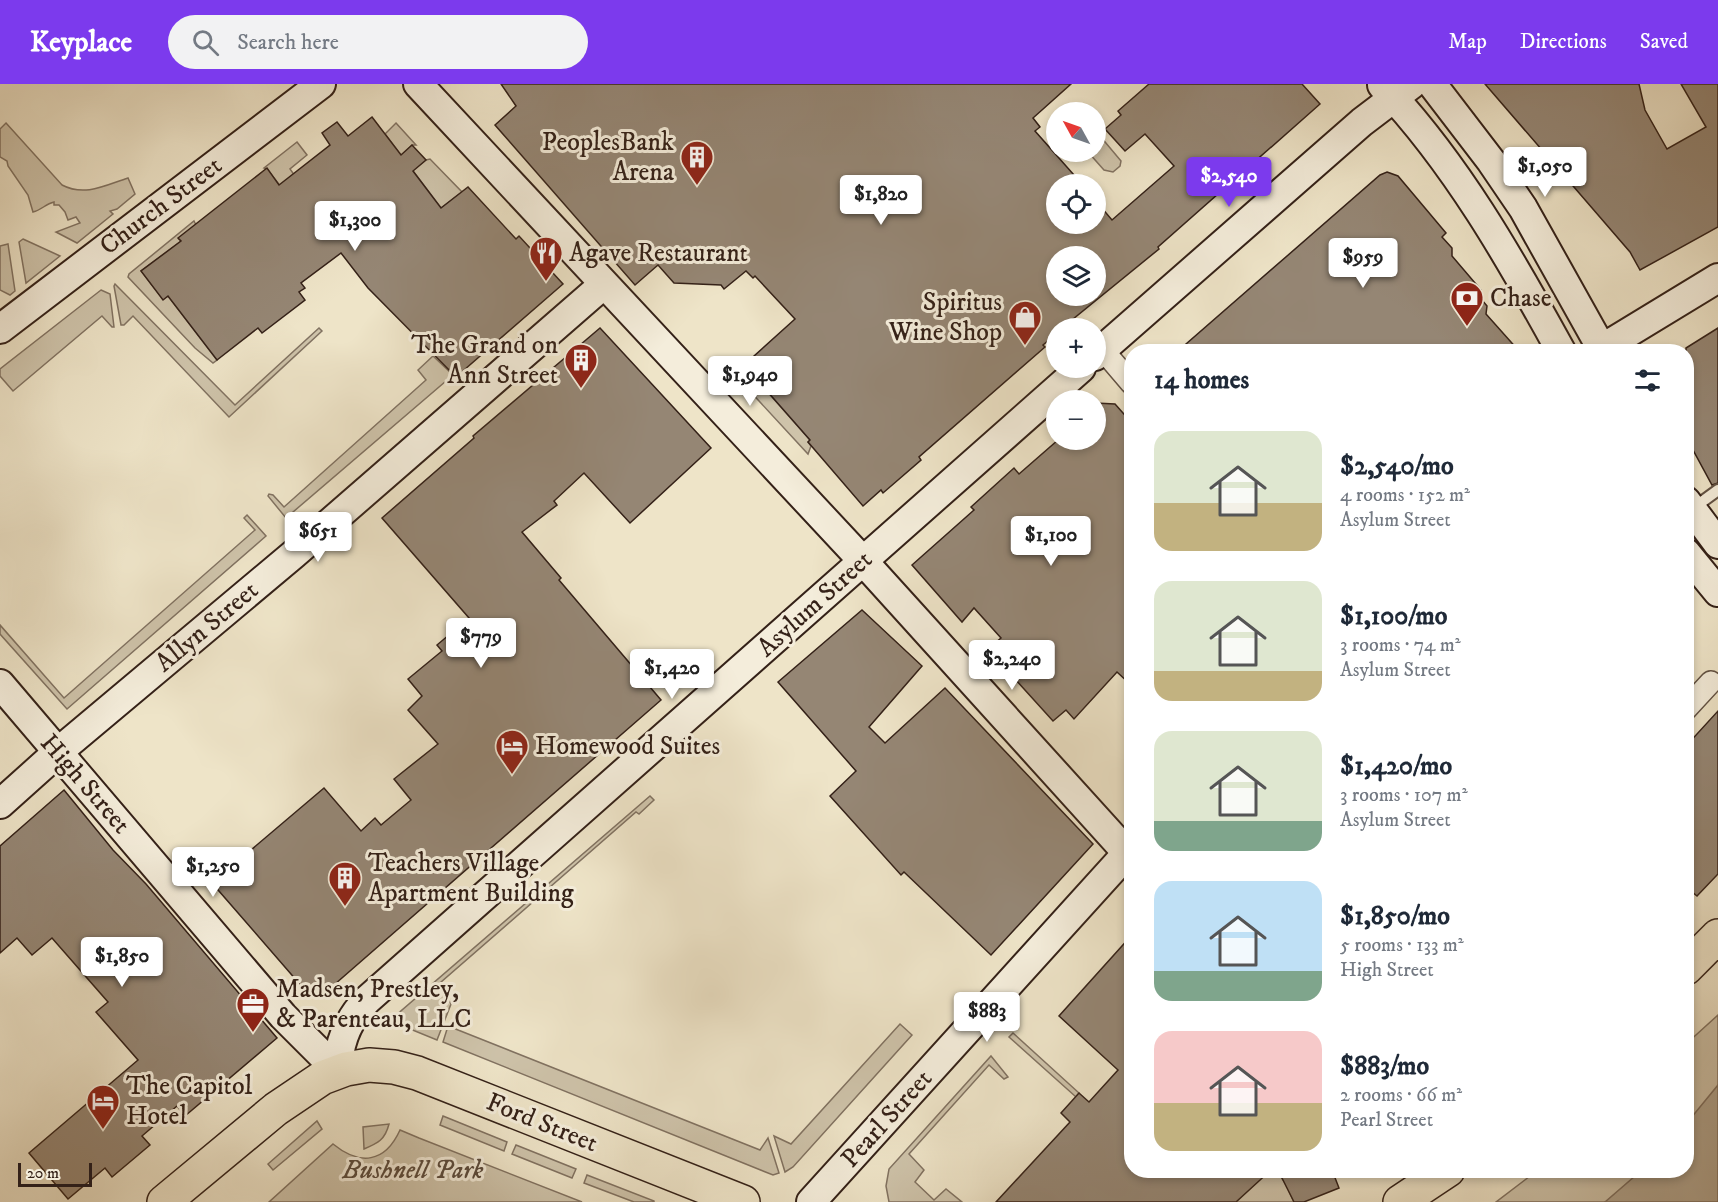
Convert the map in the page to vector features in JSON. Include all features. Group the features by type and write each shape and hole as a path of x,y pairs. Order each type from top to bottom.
{"main road":[{"path":"1694,960 1718,936"},
{"name":"Ford Street","path":"338,1071 369,1065 410,1071 743,1202"},
{"path":"164,1202 288,1100 338,1071"},
{"path":"1400,1202 1429,1178"}],"street":[{"name":"Church Street","path":"0,329 321,84"},
{"path":"418,84 603,285 863,561 1124,846"},
{"path":"1432,84 1523,208 1598,344"},
{"path":"1396,88 1478,209 1558,344"},
{"name":"Asylum Street","path":"1106,347 1362,122 1396,88"},
{"path":"1611,344 1718,278"},
{"name":"Allyn Street","path":"0,804 58,752 294,554 603,285"},
{"path":"1106,367 1124,378"},
{"name":"Asylum Street","path":"338,1071 339,1054 345,1031 358,1009 367,1000 1070,378"},
{"path":"1694,518 1718,544"},
{"path":"1694,563 1718,592"},
{"path":"1694,700 1711,682"},
{"name":"High Street","path":"0,684 283,1016 338,1071"},
{"name":"Pearl Street","path":"812,1202 1124,860"}],"lane":[{"path":"1694,511 1718,490"}],"green space":[{"path":"6,123 62,185 87,190 128,178 135,194 117,209 110,211 113,214 77,243 56,232 80,223 76,217 68,220 65,212 59,205 54,205 54,202 33,212 28,195 7,161 0,157 0,129"},
{"path":"396,123 416,145 412,145 404,153 417,167 430,159 462,192 441,208 385,134"},
{"path":"297,142 307,155 290,169 295,176 312,227 264,168"},
{"path":"1106,143 1121,161 1120,166 1113,172 1104,170 1097,162 1106,162"},
{"path":"194,221 196,225 179,239 181,241 141,271 163,299 168,296 217,360 213,363 195,348 128,277"},
{"path":"23,239 60,256 26,283 19,242"},
{"path":"8,244 15,291 10,295 0,290 0,246"},
{"path":"115,284 235,405 319,328 322,331 229,417 133,316 121,325"},
{"path":"101,290 110,294 114,327 102,316 13,391 0,376 0,369"},
{"path":"433,356 453,375 286,518 268,496 269,494 273,495 284,507 426,380 418,370"},
{"path":"743,364 810,440 808,442 811,446 808,454 734,374"},
{"path":"247,515 266,536 67,709 0,634 0,625 64,698 255,530 244,518"},
{"path":"650,796 654,800 639,814 636,812 440,983 451,1004 437,1040 393,1022 394,1017"},
{"path":"1718,1015 1718,1202 1496,1202 1528,1178 1694,1178 1694,1037"},
{"path":"900,1024 912,1035 793,1167 785,1172 774,1136 791,1144"},
{"path":"448,1026 760,1150 768,1138 779,1173 773,1175 443,1042"},
{"path":"1013,1033 1079,1093 1076,1097 1009,1037"},
{"path":"991,1056 1008,1077 1004,1079 989,1065 909,1154 924,1170 915,1182 934,1200 946,1189 962,1202 889,1202 886,1186 889,1169"},
{"path":"443,1116 507,1142 504,1151 440,1125"},
{"path":"317,1121 322,1129 273,1170 268,1164"},
{"path":"389,1124 380,1140 364,1149 363,1127"},
{"name":"Bushnell Park","path":"400,1130 582,1202 269,1202 333,1144 353,1156 371,1158 387,1149"},
{"path":"516,1145 576,1169 572,1178 512,1154"},
{"path":"587,1175 654,1202 634,1202 584,1183"},
{"path":"1260,1178 1282,1178 1294,1202 1229,1202"}],"shaded area":[{"path":"1718,1085 1718,1202 1605,1202 1633,1178 1694,1178 1694,1114"}],"building":[{"path":"501,84 1071,84 1051,102 1046,102 1046,106 1033,118 1040,127 1035,131 1046,143 1046,162 1062,162 1073,174 1046,174 1046,234 1106,234 1106,213 1112,220 1174,166 1145,134 1125,151 1106,130 1121,115 1118,111 1149,84 1302,84 1320,104 1158,247 1159,249 1106,292 1106,246 1046,246 1046,306 1089,306 1074,318 1046,318 1046,342 1043,345 1045,347 919,457 921,460 883,493 881,490 863,506 808,442 810,440 744,365 795,319 755,276 753,278 746,271 724,289 721,285 674,283 658,265 635,285 495,125 516,106"},
{"path":"1485,84 1639,84 1645,110 1667,149 1706,127 1681,84 1718,84 1718,227 1640,270 1630,252"},
{"path":"372,117 401,155 412,145 426,160 413,171 441,208 468,187 516,239 519,236 563,284 456,377 368,288 341,253 301,283 305,288 299,292 305,300 262,333 258,328 217,360 168,296 163,300 141,271 181,241 178,238 267,168 279,185 330,145 322,133 337,122 348,136"},
{"path":"1387,172 1398,176 1446,233 1442,237 1452,248 1452,256 1481,290 1477,294 1487,306 1486,314 1513,344 1186,344 1380,175"},
{"path":"600,328 711,448 630,523 584,473 554,501 557,505 522,532 561,578 559,580 661,700 327,991 304,989 212,883 324,788 361,831 375,818 381,825 411,800 394,779 438,744 408,710 422,696 408,679 442,651 437,645 469,618 382,518 474,438 473,436"},
{"path":"1718,328 1718,483 1712,485 1694,452 1692,344"},
{"path":"1106,404 1115,404 1124,414 1124,678 1117,672 1074,719 1066,710 1053,721 988,649 1001,638 974,608 962,622 912,565 974,510 971,507 1014,468 1019,474 1047,450 1106,450"},
{"path":"862,610 922,666 869,727 885,743 945,688 1093,844 991,955 904,872 901,875 830,796 856,771 778,682"},
{"path":"1718,711 1718,874 1697,896 1694,894 1694,737"},
{"path":"64,790 113,850 146,884 277,1038 185,1116 177,1106 142,1136 150,1145 112,1177 105,1168 68,1199 29,1153 138,1060 96,1012 108,1002 52,938 32,955 17,938 0,953 0,846"},
{"path":"1124,944 1124,1178 1262,1178 1236,1202 996,1202 1070,1122 1061,1113 1079,1093 1089,1102 1118,1070 1059,1016"},
{"path":"1282,1178 1335,1178 1339,1188 1304,1202 1294,1202"}],"place":[{"name":"PeoplesBank Arena","path":"697,186"},
{"name":"Agave Restaurant","path":"546,282"},
{"name":"Chase","path":"1467,327"},
{"name":"Spiritus Wine Shop","path":"1025,346"},
{"name":"The Grand on Ann Street","path":"581,389"},
{"name":"Homewood Suites","path":"512,775"},
{"name":"Teachers Village Apartment Building","path":"345,907"},
{"name":"Madsen, Prestley, & Parenteau, LLC","path":"253,1033"},
{"name":"The Capitol Hotel","path":"103,1130"}]}
